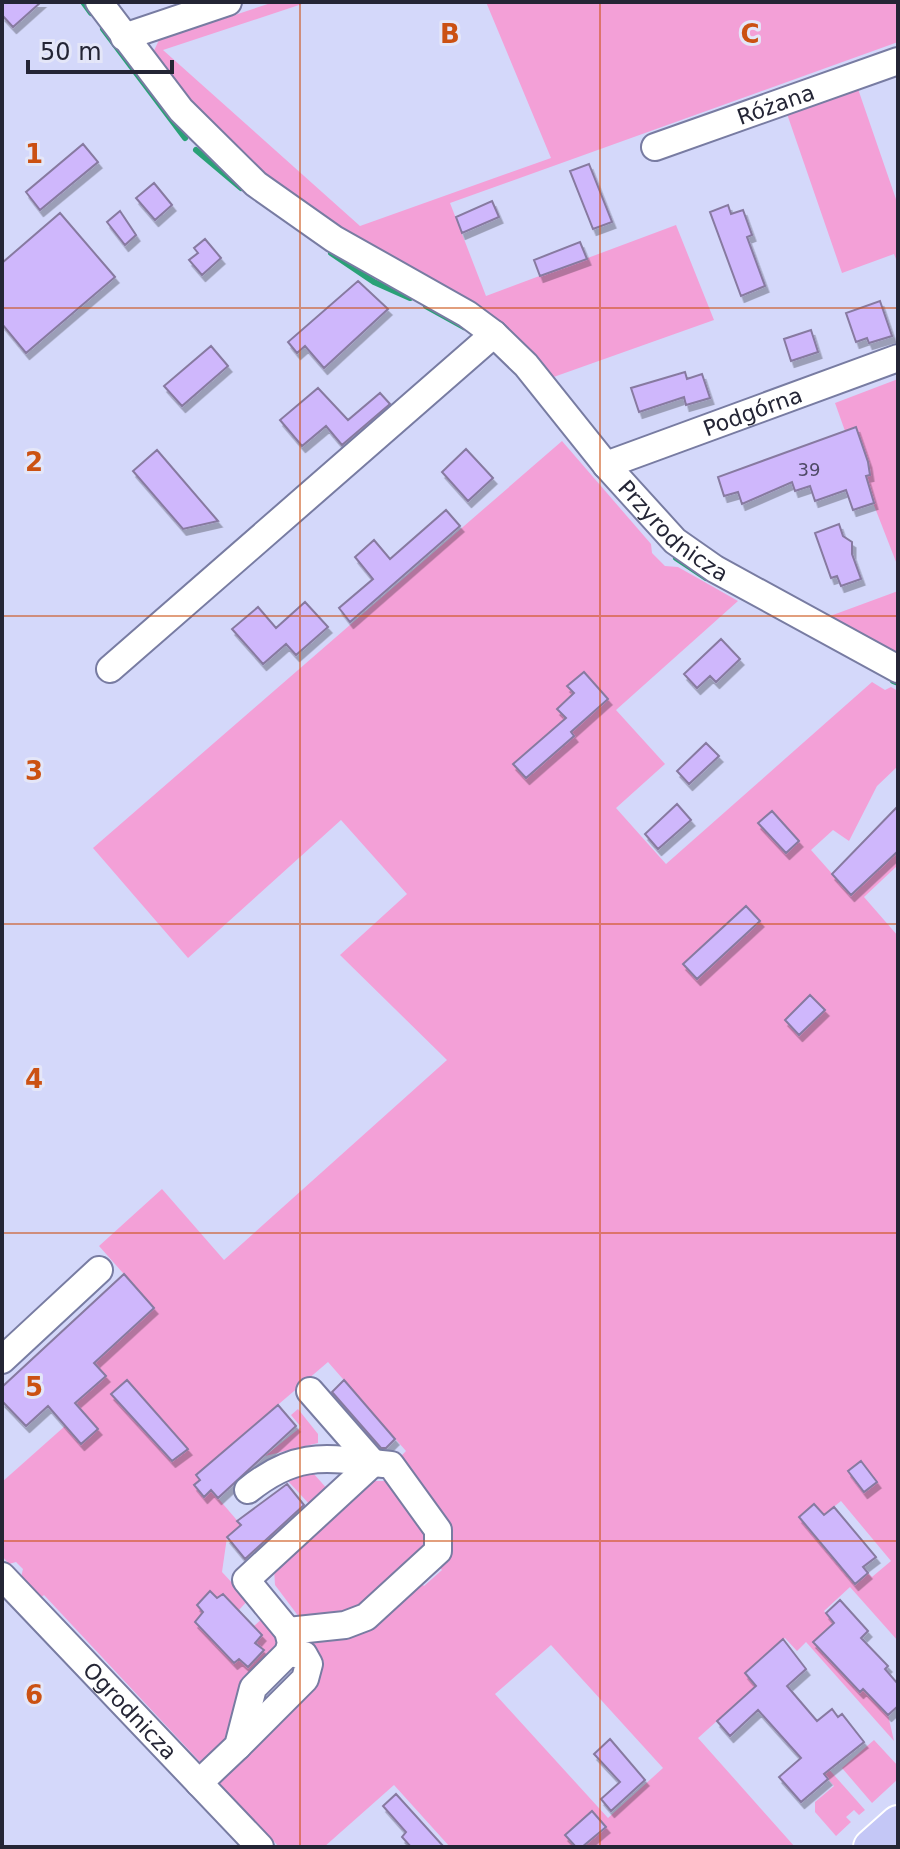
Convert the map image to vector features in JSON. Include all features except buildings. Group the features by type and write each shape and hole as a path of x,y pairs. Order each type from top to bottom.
{"main road":[{"path":"871,1847 898,1823"}],"street":[{"name":"Przyrodnicza","path":"99,2 181,110 256,184 334,239 467,314 494,334 526,365 606,465 685,548 715,569 898,669"},
{"path":"124,37 228,2"},
{"name":"Różana","path":"655,147 898,61"},
{"path":"110,669 494,334"},
{"name":"Podgórna","path":"606,465 898,358"},
{"path":"2,1360 99,1270"},
{"path":"310,1391 373,1463"},
{"path":"199,1783 238,1746 253,1688 288,1642 366,1617 438,1551 438,1530 391,1465 322,1458 273,1470 248,1490"},
{"path":"288,1642 246,1580 373,1463"},
{"name":"Ogrodnicza","path":"2,1576 260,1847"}],"shaded area":[{"path":"274,2 308,2 163,50 360,226 551,158 486,2 898,2 898,42 450,203 486,296 676,225 714,320 548,379 265,178 208,127 151,57 159,40"},
{"path":"857,86 898,205 898,264 894,254 842,273 786,111"},
{"path":"898,379 898,567 863,477 868,461 856,427 845,431 835,403"},
{"path":"562,441 651,544 652,553 665,566 678,567 738,601 616,710 665,764 616,808 666,864 872,682 885,690 891,687 898,691 898,766 877,786 849,841 833,830 811,850 851,895 898,851 898,865 864,897 898,936 898,1641 850,1587 824,1611 834,1623 813,1642 859,1692 863,1689 888,1715 894,1741 806,1642 797,1651 785,1638 745,1673 756,1686 698,1738 795,1847 582,1847 605,1827 592,1811 566,1835 576,1847 450,1847 394,1785 324,1847 279,1847 219,1783 219,1774 311,1651 312,1642 416,1578 424,1586 442,1570 435,1561 444,1552 396,1461 406,1451 328,1362 196,1475 200,1480 194,1485 204,1496 211,1490 241,1525 227,1537 222,1572 248,1600 239,1610 224,1594 217,1598 210,1592 197,1604 203,1612 196,1622 234,1663 239,1659 248,1667 263,1651 255,1643 262,1635 254,1626 264,1617 277,1635 277,1648 232,1742 201,1763 44,1595 40,1598 21,1577 23,1569 16,1562 9,1564 2,1556 2,1482 65,1426 59,1418 106,1376 94,1363 154,1308 99,1246 162,1189 224,1260 447,1060 340,955 407,894 341,820 188,958 93,848","holes":["584,672 608,699 575,729 557,709 574,693 568,686","563,722 574,736 525,778 514,764","772,811 799,841 786,853 759,824","746,906 747,906 760,922 697,979","810,995 825,1010 798,1035 785,1020","126,1380 188,1449 172,1461 112,1395","841,1501 891,1561 872,1577 868,1573 856,1584 824,1515","551,1645 663,1768 608,1818 495,1694"]},
{"path":"898,591 898,657 822,619"},
{"path":"298,1409 318,1434 318,1443 265,1456 301,1427 291,1415"},
{"path":"313,1473 330,1492 312,1507 287,1480"},
{"path":"373,1481 388,1481 428,1534 430,1549 361,1611 302,1621 275,1585 274,1568"},
{"path":"803,1740 865,1810 859,1815 854,1810 846,1817 851,1822 836,1836 815,1812 815,1802 834,1786 807,1754"},
{"path":"874,1740 898,1766 898,1779 872,1803 842,1768"}],"waterway":[{"path":"83,2 91,13"},
{"path":"103,29 185,138"},
{"path":"196,150 241,188"},
{"path":"331,253 374,282 410,298"},
{"path":"426,306 464,327"},
{"path":"676,558 706,578"},
{"path":"893,681 898,683"}]}
